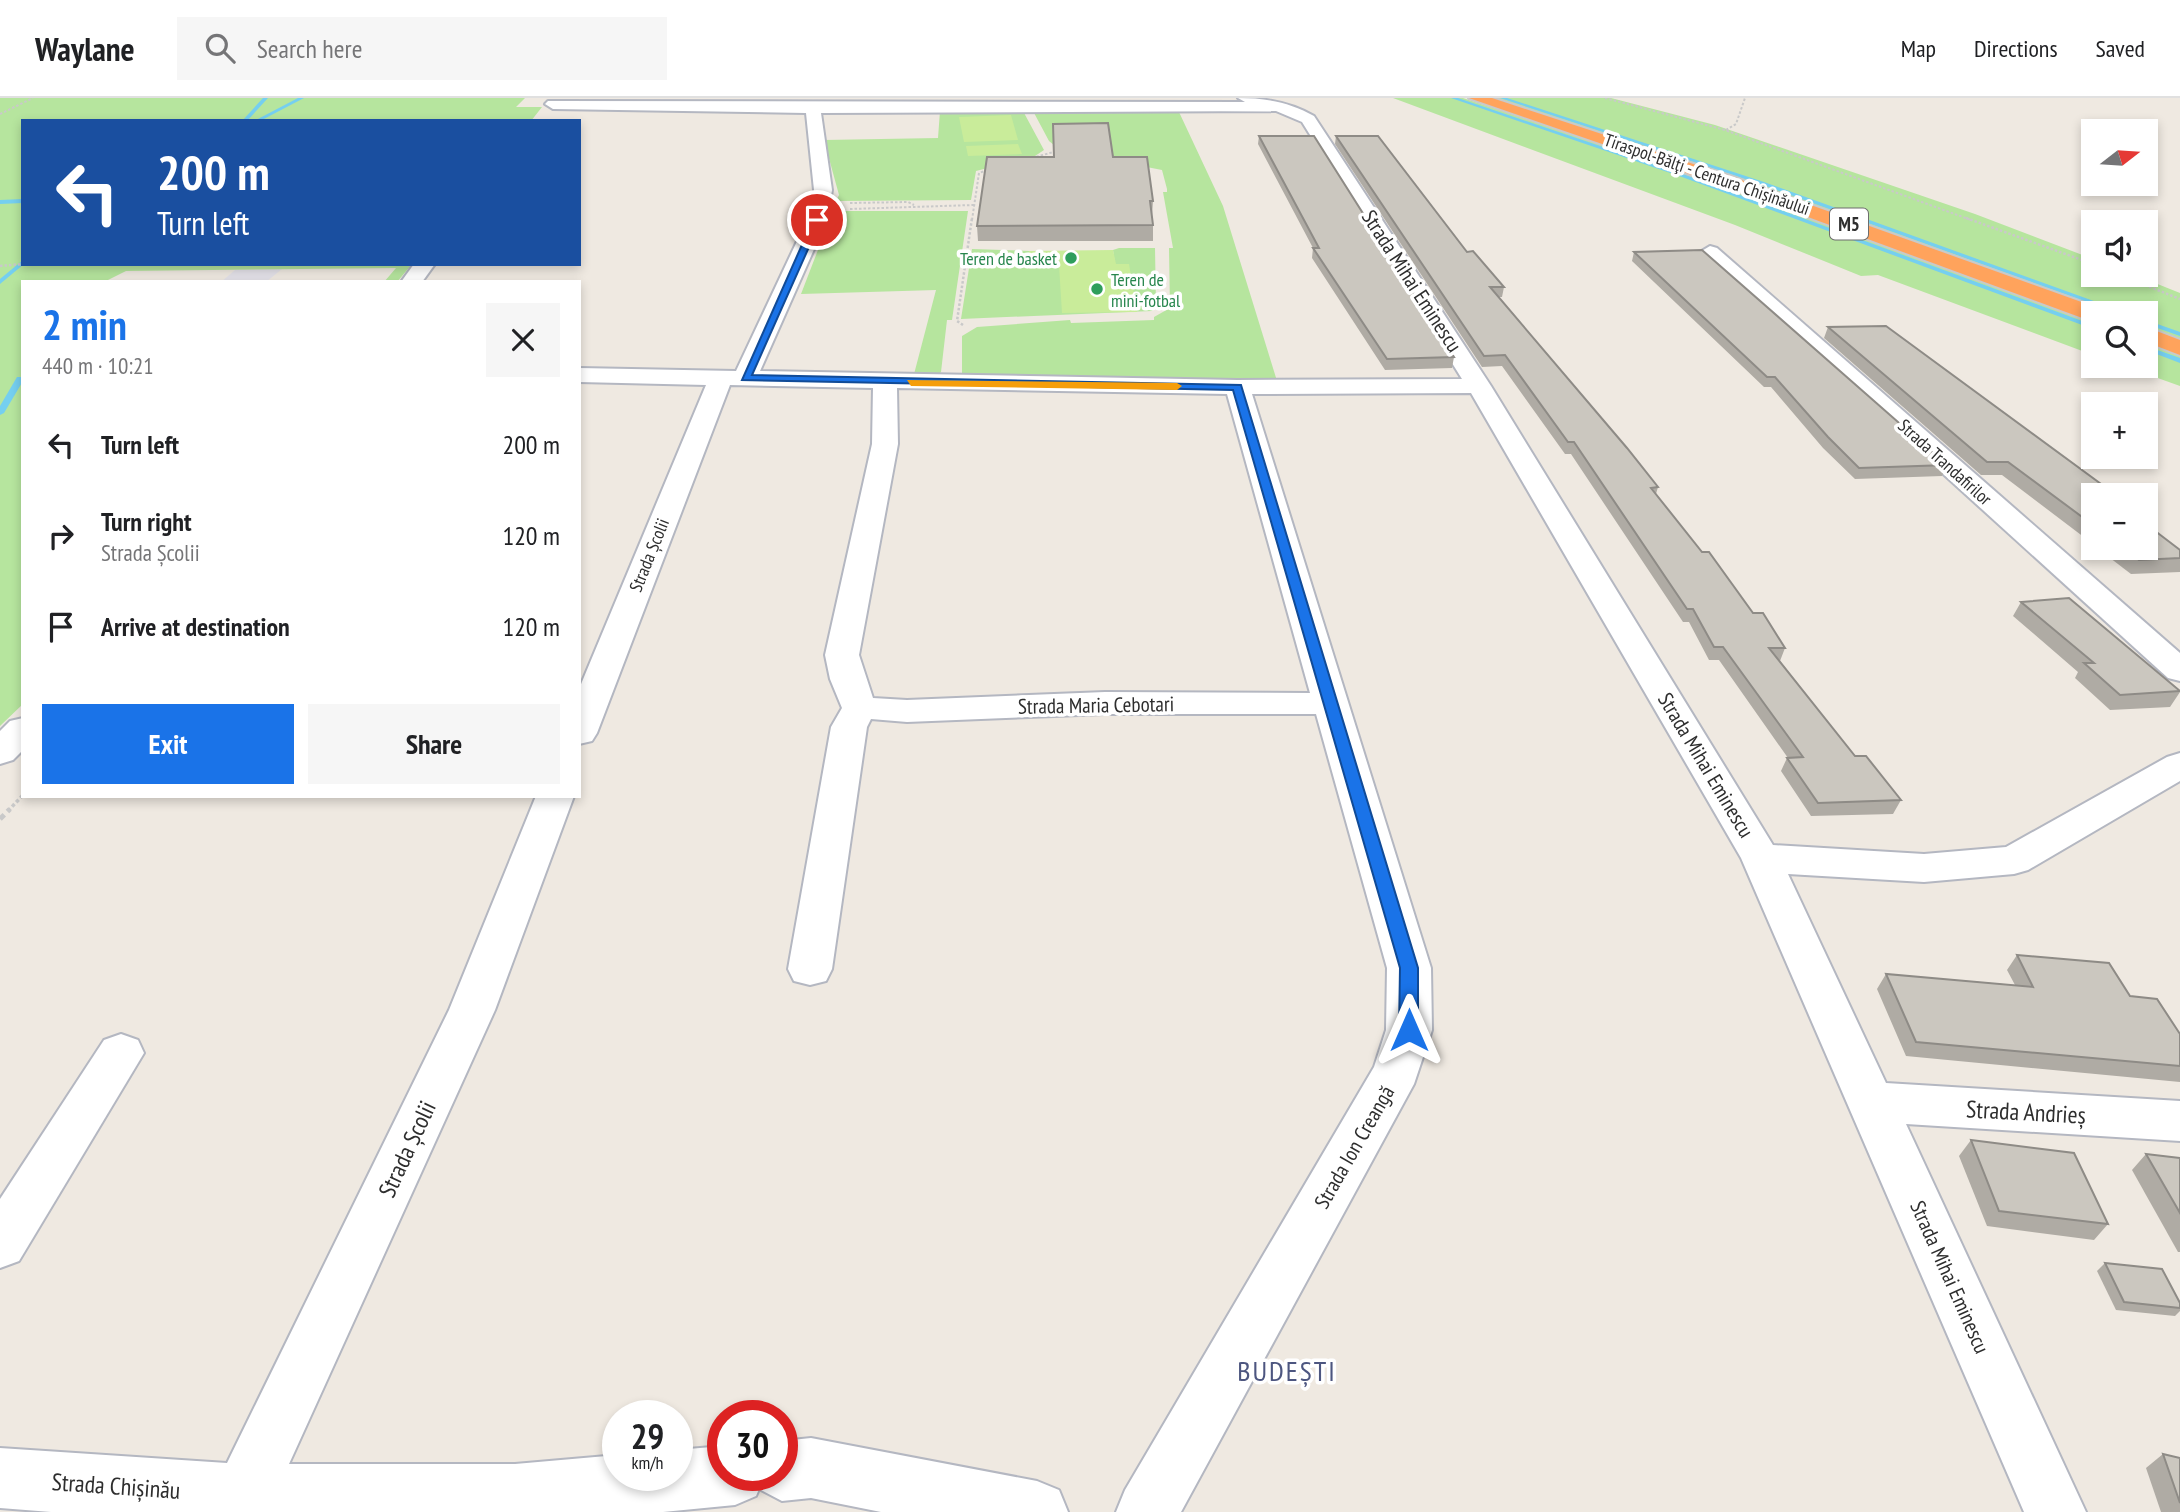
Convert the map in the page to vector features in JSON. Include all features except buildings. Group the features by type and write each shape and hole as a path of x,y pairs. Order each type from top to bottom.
{"highway":[{"name":"Tiraspol-Bălţi - Centura Chișinăului","path":"1477,98 1804,207 2081,310"},
{"path":"2158,339 2180,348"}],"street":[{"name":"Strada Mihai Eminescu","path":"1246,98 1283,107 1308,119 1479,386 1761,858 2055,1512"},
{"path":"552,105 813,108 915,103 1221,103 1283,107"},
{"name":"Strada Școlii","path":"581,728 733,377 817,220 823,190 813,108"},
{"name":"Strada Trandafirilor","path":"1710,252 2180,671"},
{"path":"413,280 423,266"},
{"path":"581,375 1237,387 1479,386"},
{"path":"810,969 849,727 860,708 847,679 842,655 885,444 886,382"},
{"name":"Strada Ion Creangă","path":"1147,1512 1397,1071 1409,1030 1409,968 1237,387"},
{"name":"Strada Maria Cebotari","path":"860,708 907,711 1105,703 1331,704"},
{"path":"0,752 21,731"},
{"path":"1761,858 1924,868 2014,860 2180,765"},
{"name":"Strada Școlii","path":"245,1503 472,1010 554,798"},
{"path":"0,1244 121,1053"},
{"name":"Strada Andrieș","path":"1871,1102 2180,1121"},
{"path":"798,1469 811,1468 1037,1512"},
{"name":"Strada Chișinău","path":"0,1478 245,1503 515,1495 707,1478"}],"path":[{"path":"0,114 33,98"},
{"path":"1605,98 1725,130 2081,260"},
{"path":"1725,130 1736,124 1745,98"},
{"path":"1032,158 1058,151"},
{"path":"963,325 957,321 979,173 993,168"},
{"path":"839,203 974,205"},
{"path":"851,209 907,209 914,205"},
{"path":"1,266 21,264"},
{"path":"2150,287 2180,299"},
{"path":"0,819 21,797"}],"shaded area":[{"path":"282,269 268,280 223,280 235,270"}],"green space":[{"path":"0,98 525,98 516,107 542,107 533,119 21,119 21,266 410,266 399,280 386,280 396,268 126,271 108,280 21,280 21,706 0,726"},
{"path":"1393,98 1463,98 1705,178 2081,318 2081,351 1878,275 1861,276 1735,225"},
{"path":"1487,98 1611,98 1715,125 1975,214 2081,254 2081,287 2158,287 2158,284 2180,293 2180,342 2158,334 2158,301 2081,301 2081,305 1747,183"},
{"path":"940,111 1023,111 1044,150 1035,156 976,171 971,200 836,201 839,195 824,140 938,138"},
{"path":"1033,111 1179,112 1223,206 1277,381 962,378 962,336 977,327 1070,320 1071,323 1154,320 1154,317 1170,308 1169,248 1173,248 1163,192 1167,192 1167,189 1162,170 1060,150 1049,141"},
{"path":"1011,115 1018,140 964,142 959,117"},
{"path":"1018,144 1022,154 968,156 966,146"},
{"path":"833,211 968,211 952,320 947,320 941,372 935,378 913,378 936,290 801,294"},
{"path":"1155,248 1156,306 1152,311 961,319 972,249 1029,251 1029,266 1115,264 1113,250"},
{"name":"Teren de mini-fotbal","path":"1113,250 1116,264 1129,264 1137,312 1062,313 1059,265 1029,266 1029,251"},
{"path":"2158,347 2180,355 2180,386 2158,378"}],"waterway":[{"path":"246,119 266,98"},
{"path":"260,119 302,98"},
{"path":"1453,98 1684,176 2081,323"},
{"path":"1502,98 1762,183 2090,301"},
{"path":"0,202 21,201"},
{"path":"0,282 21,264"},
{"path":"2158,326 2180,334"},
{"path":"2158,353 2180,361"},
{"path":"0,413 20,379"}],"slow traffic":[{"path":"911,383 1177,386"}],"place":[{"name":"Teren de basket","path":"1071,258"},
{"name":"Teren de mini-fotbal","path":"1097,289"}],"district":[{"name":"BUDEȘTI","path":"1287,1370"}],"route":[{"path":"817,220 745,377 886,382 1237,387 1409,968 1409,1030"}]}
